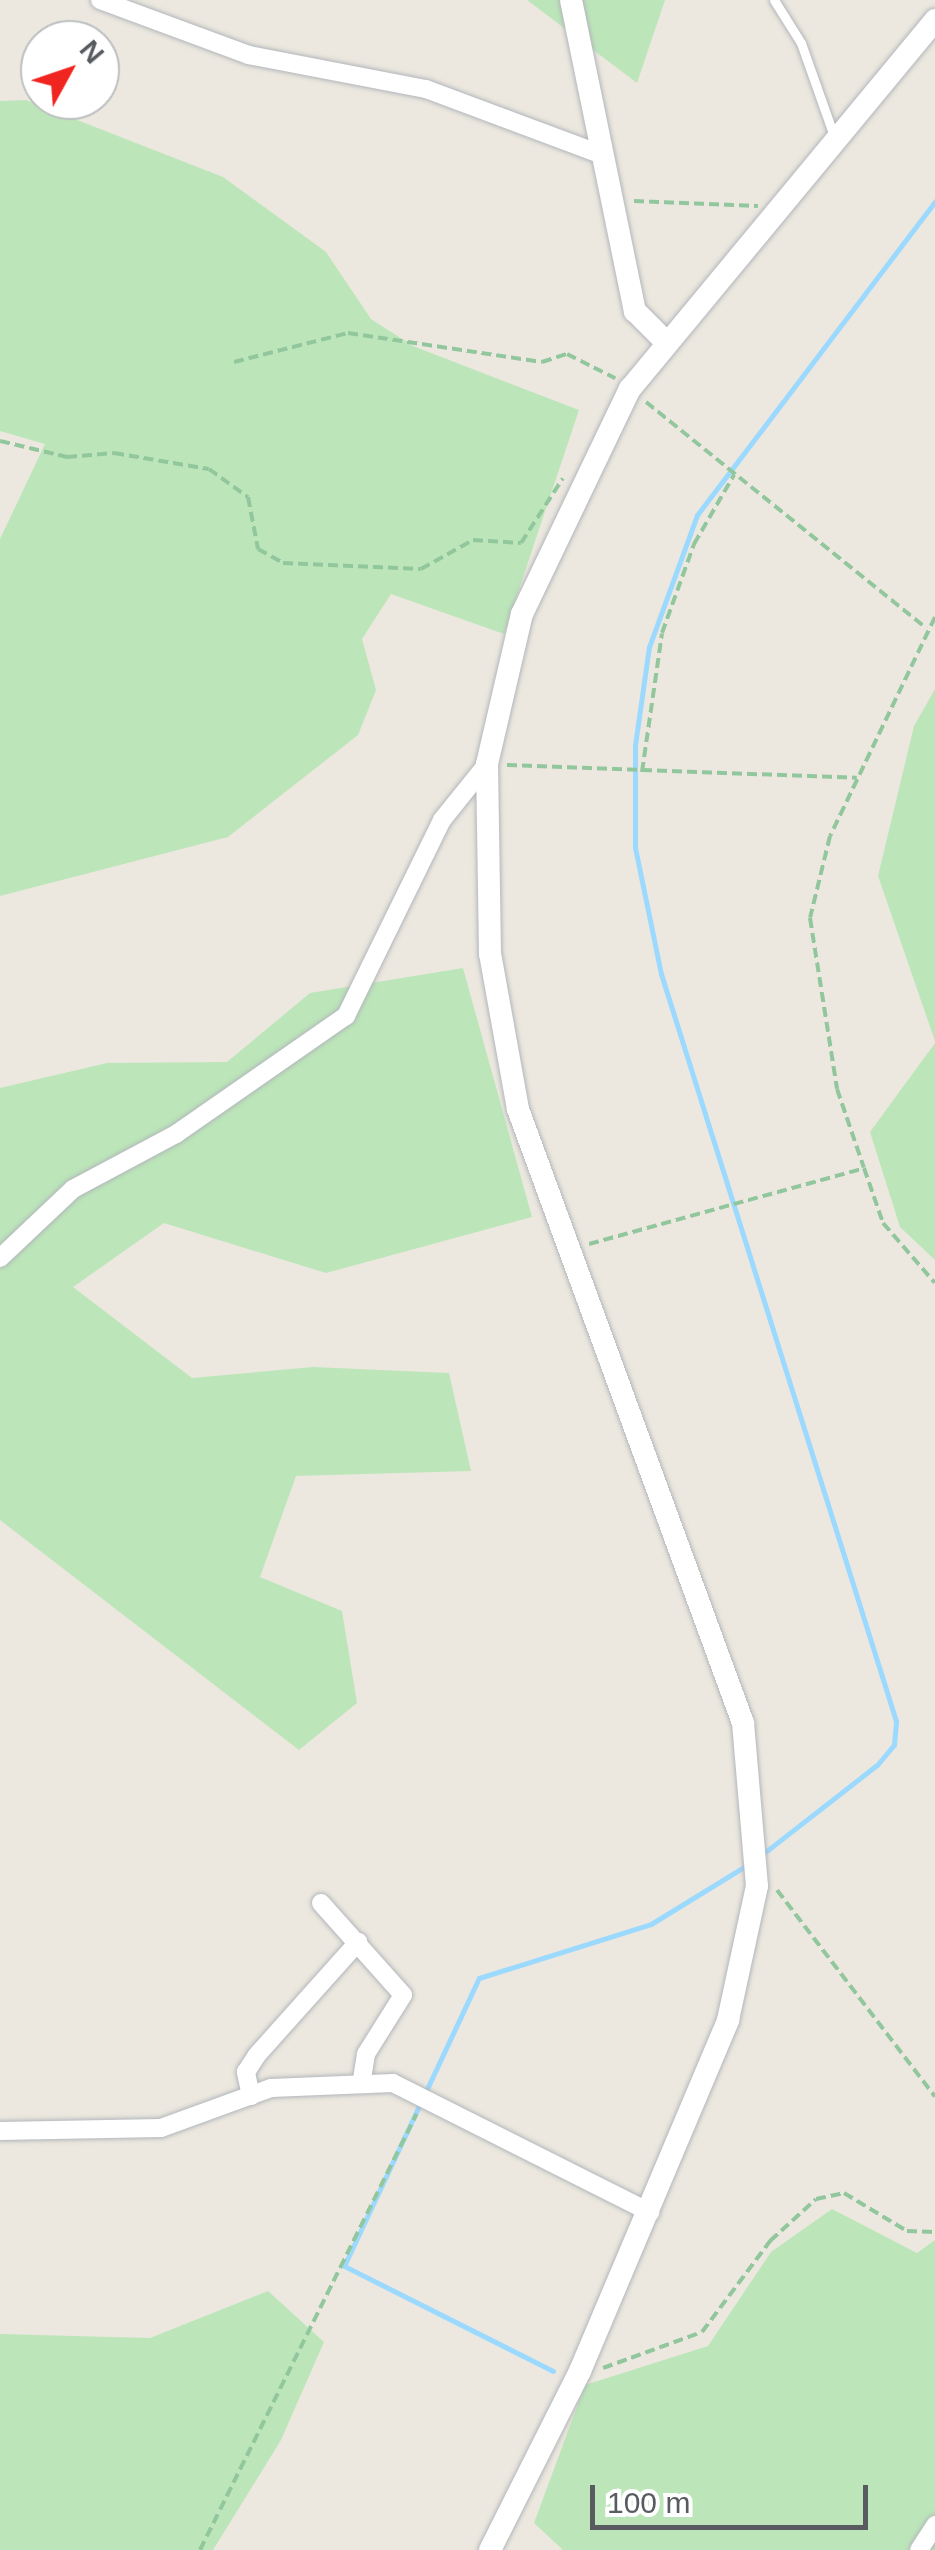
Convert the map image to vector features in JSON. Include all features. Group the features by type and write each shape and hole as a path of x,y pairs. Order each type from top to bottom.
{"street":[{"path":"100,0 249,55 426,90 600,154"},
{"path":"571,0 635,310 666,343"},
{"path":"490,2550 580,2370 728,2020 757,1873 743,1722 678,1529 566,1251 518,1110 497,1005 485,892 487,764 522,614 590,464 630,389 773,209 935,20"},
{"path":"0,1258 73,1189 176,1134 346,1016 442,820 487,764"},
{"path":"320,1902 403,1995 366,2054 362,2080"},
{"path":"251,2096 246,2072 257,2055 358,1942"},
{"path":"0,2131 161,2128 251,2096 362,2080 424,2096 650,2212"},
{"path":"919,2550 935,2525"}],"lane":[{"path":"774,0 801,43 834,136"}],"path":[{"path":"612,196 773,209"},
{"path":"234,362 348,333 542,362 567,354 630,389 926,628"},
{"path":"0,440 66,458 114,453 208,469 248,497 258,549 283,562 344,567 421,569 472,540 521,543 568,470 590,464"},
{"path":"642,772 662,633 694,544 735,474"},
{"path":"935,617 926,628 812,884 810,918 837,1090 883,1224 935,1283"},
{"path":"487,764 860,778"},
{"path":"566,1251 864,1168"},
{"path":"757,1873 935,2096"},
{"path":"200,2550 424,2096"},
{"path":"580,2370 702,2332 770,2241 816,2199 844,2193 907,2230 935,2232"}],"green space":[{"path":"527,0 665,0 637,83"},
{"path":"20,100 20,120 77,120 223,177 326,252 371,319 413,346 579,410 504,634 391,594 362,639 376,690 358,735 228,837 0,896 0,539 45,444 0,431 0,101"},
{"path":"935,689 935,1041 878,876 914,726"},
{"path":"463,968 532,1217 326,1273 164,1223 73,1287 192,1378 313,1367 449,1373 471,1471 296,1476 260,1577 342,1611 357,1703 299,1750 0,1520 0,1088 107,1063 227,1062 310,993"},
{"path":"935,1043 935,1260 900,1227 870,1132"},
{"path":"832,2209 917,2253 935,2240 935,2550 563,2550 534,2523 585,2385 708,2346 771,2252"},
{"path":"268,2291 324,2342 281,2440 213,2550 0,2550 0,2334 150,2338"}],"waterway":[{"path":"760,1856 877,1765 894,1745 896,1721 661,974 635,847 635,745 649,647 697,515 935,201"},
{"path":"553,2371 344,2266 479,1978 651,1924 747,1865"}]}
